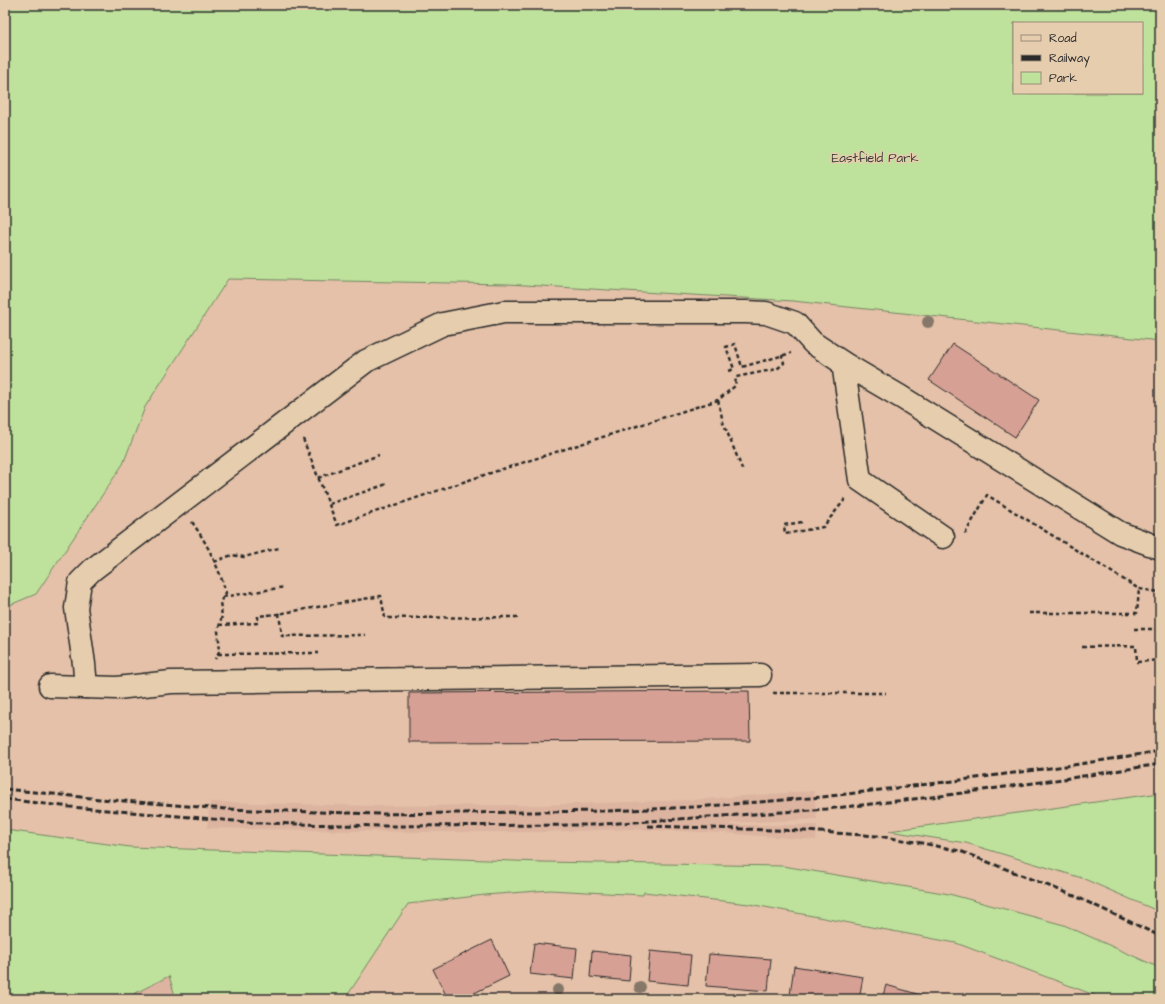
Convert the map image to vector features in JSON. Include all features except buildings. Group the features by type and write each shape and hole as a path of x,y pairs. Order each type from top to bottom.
{"street":[{"path":"86,687 76,608 80,582 92,570 366,361 443,324 504,312 746,312 766,313 795,322 813,344 843,363 902,398 1120,534 1160,548"},
{"path":"843,363 860,480 943,537"},
{"path":"50,686 118,688 171,682 214,681 760,675"}],"path":[{"path":"729,371 734,370 726,347 735,344 742,367 803,350 813,344"},
{"path":"293,416 337,525 475,478 718,400 735,386 736,377 777,369 784,363 782,355"},
{"path":"718,400 723,422 743,471"},
{"path":"318,478 379,455"},
{"path":"802,522 784,525 785,534 823,527 860,480"},
{"path":"329,504 387,484"},
{"path":"943,537 958,547 987,495 1139,589 1160,592"},
{"path":"179,503 197,529 214,562 226,593 220,602 222,616 218,631 220,650 214,660 214,681"},
{"path":"214,562 232,555 244,557 279,548"},
{"path":"223,597 285,587"},
{"path":"1028,613 1136,613 1139,589"},
{"path":"219,625 258,623 258,616 382,596 385,618 518,617"},
{"path":"279,613 282,636 365,636"},
{"path":"1134,629 1160,629"},
{"path":"1082,647 1136,646 1138,662 1160,660"},
{"path":"218,654 318,653"},
{"path":"760,675 761,694 886,693"}],"shaded area":[{"path":"814,791 817,819 731,823 730,825 817,825 816,840 724,833 631,829 541,832 416,832 207,828 210,802 373,806 542,805 692,800"},
{"path":"169,976 175,999 124,999"}],"green space":[{"name":"Eastfield Park","path":"5,5 1160,5 1160,341 793,301 508,284 228,279 145,407 123,464 36,594 5,607"},
{"path":"1160,793 1160,912 1082,878 966,843 889,831"},
{"path":"5,830 130,847 541,862 783,866 949,894 1064,925 1160,968 1160,999 1105,999 956,943 749,904 644,892 643,895 550,890 485,895 408,904 345,999 176,999 169,976 124,999 5,999"}],"railway":[{"path":"5,789 100,799 225,809 380,814 607,811 695,807 822,797 1080,764 1160,751"},
{"path":"5,799 70,807 260,823 380,826 590,825 827,809 940,796 1160,764"},
{"path":"648,826 805,831 878,836 960,851 1077,897 1160,936"}]}
